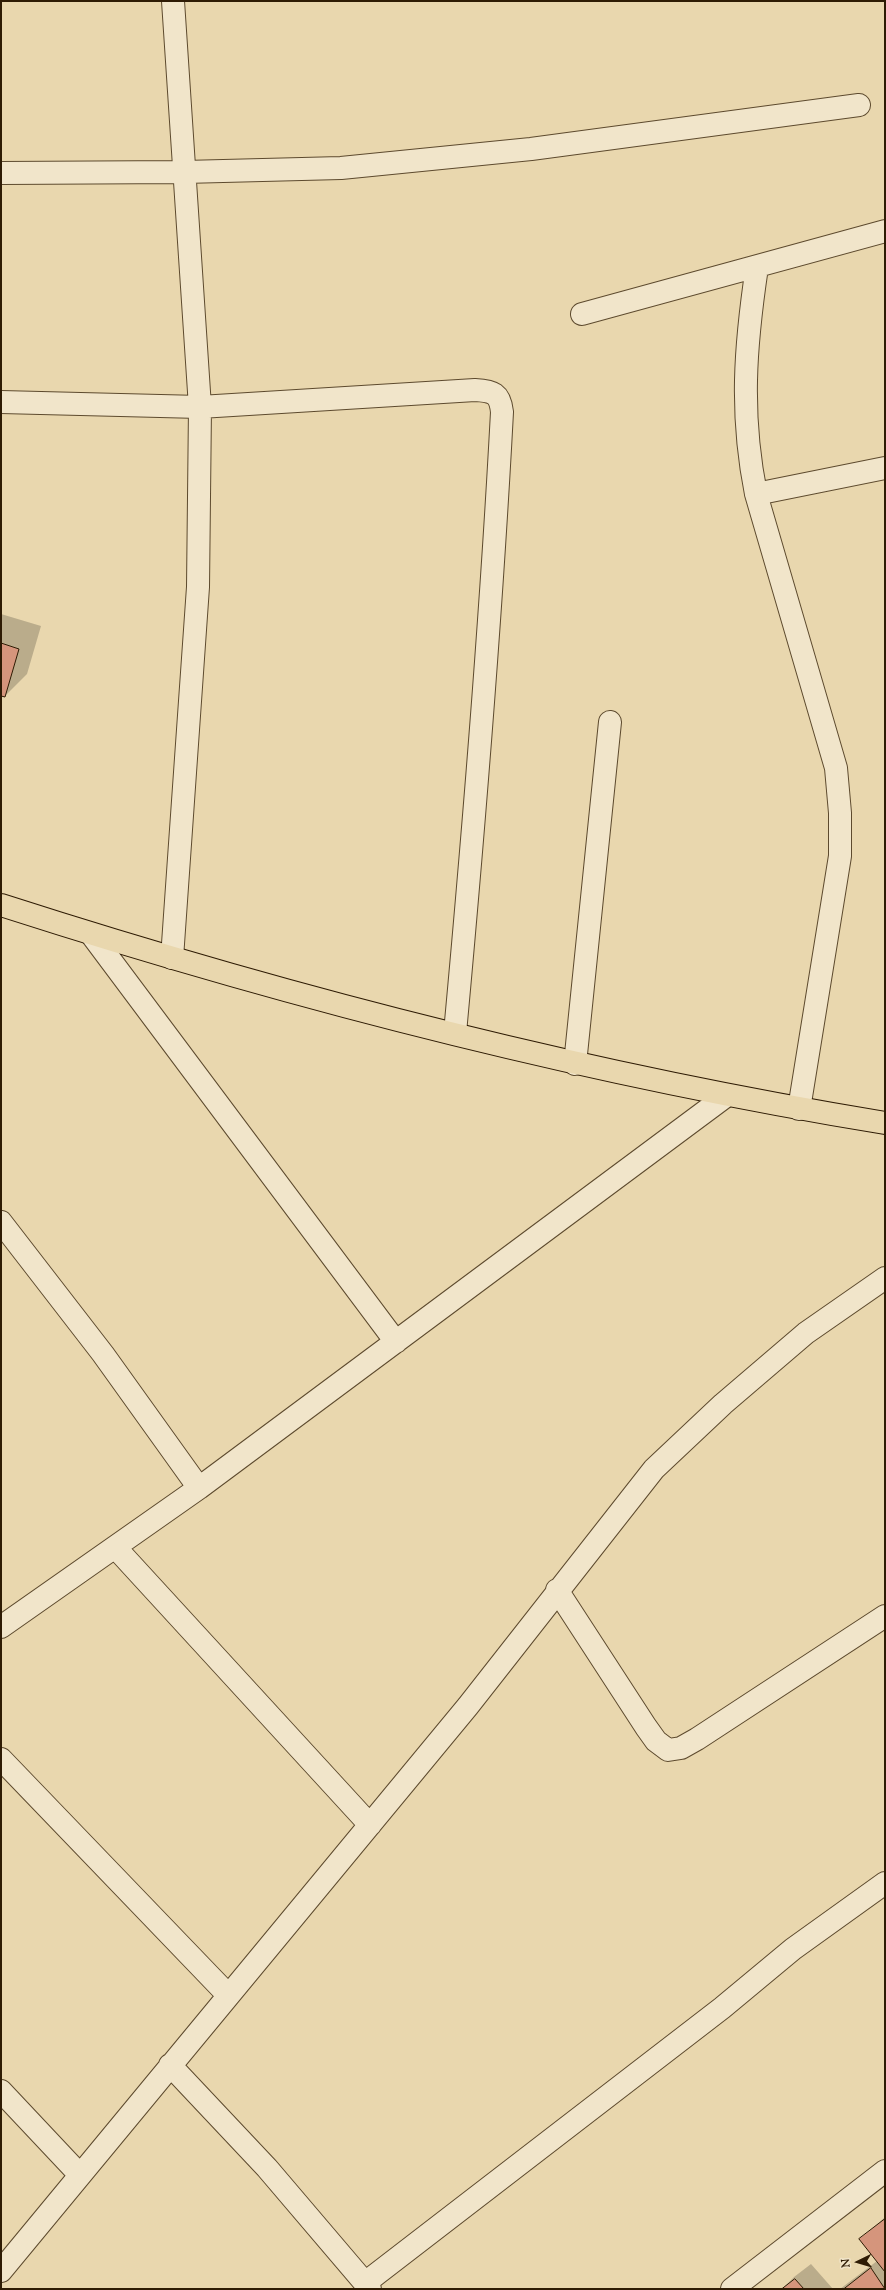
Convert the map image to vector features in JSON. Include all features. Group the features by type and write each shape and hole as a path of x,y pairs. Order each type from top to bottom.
{"highway":[{"path":"1,905 172,958 575,1064 726,1096 885,1123"}],"street":[{"path":"172,958 198,587 200,407 173,1"},
{"path":"1,173 184,172 341,168 530,149 859,105"},
{"path":"582,314 885,231"},
{"path":"757,267 747,333 745,402 748,456 756,494 836,768 840,813 840,856 799,1109"},
{"path":"1,402 200,407 475,390 488,391 496,395 501,402 495,543 455,1033"},
{"path":"756,494 885,468"},
{"path":"575,1064 610,722"},
{"path":"91,934 396,1342"},
{"path":"1,1627 199,1488 726,1096"},
{"path":"1,1222 103,1354 199,1488"},
{"path":"1,2271 468,1706 654,1469 717,1409 806,1333 885,1278"},
{"path":"115,1547 370,1825"},
{"path":"558,1590 646,1727 656,1741 668,1750 682,1748 697,1739 885,1616"},
{"path":"1,1759 228,1995"},
{"path":"170,2065 267,2168 367,2286 716,2013 793,1949 885,1884"},
{"path":"1,2092 80,2175"},
{"path":"732,2289 885,2171"}],"building":[{"path":"1,643 19,649 5,697 1,696"},
{"path":"885,2219 885,2272 859,2239"},
{"path":"871,2268 885,2289 844,2289"},
{"path":"795,2279 804,2289 782,2289"}]}
